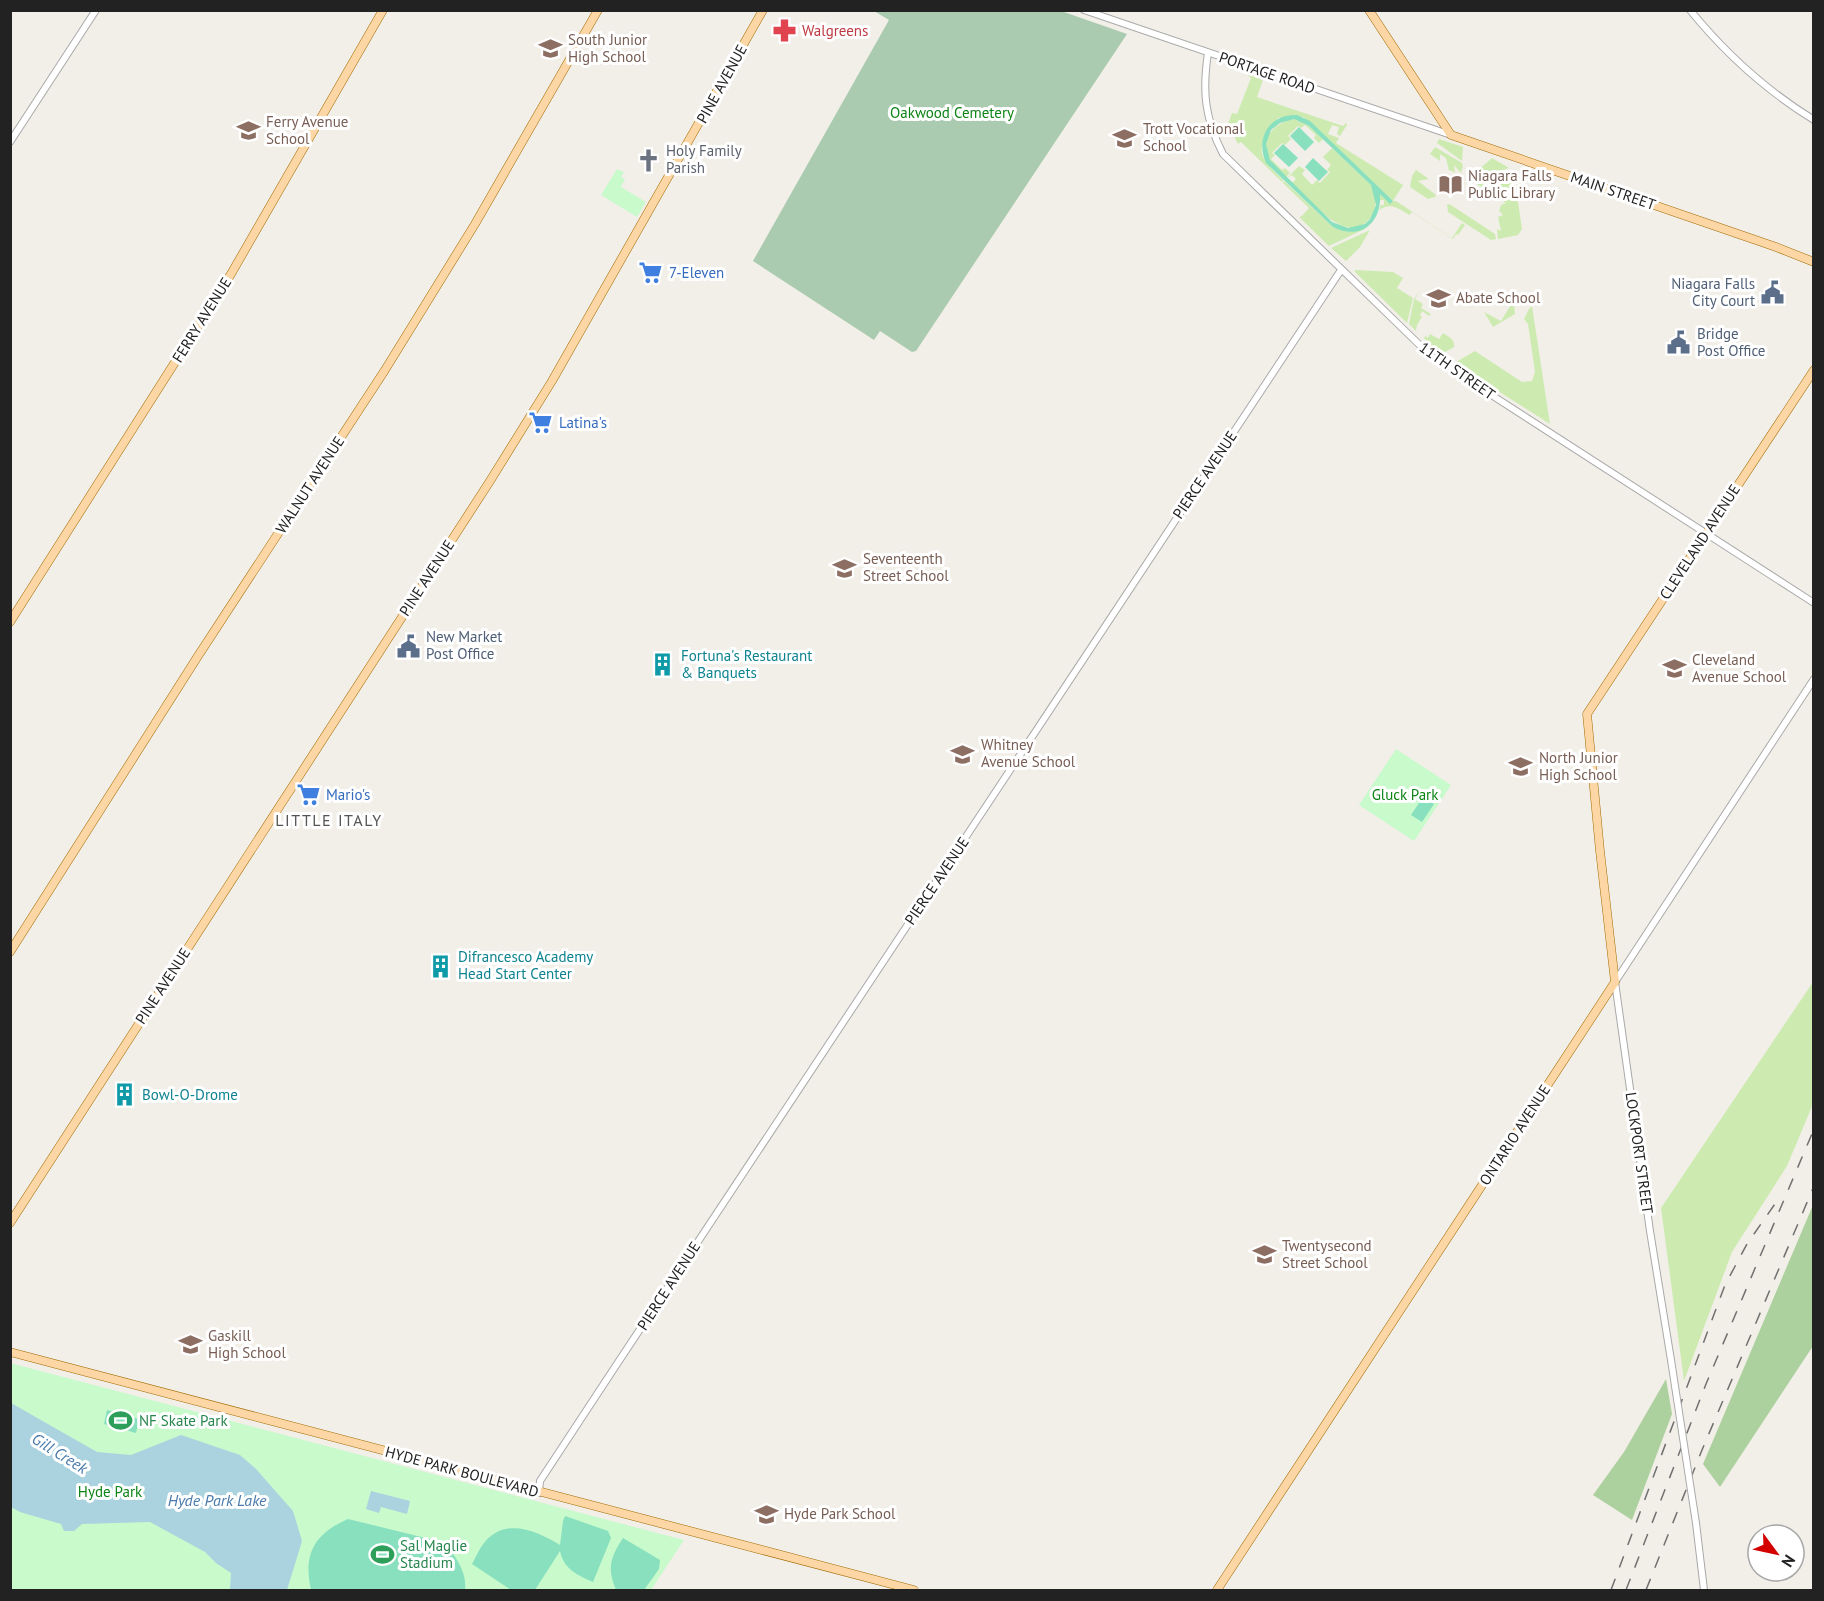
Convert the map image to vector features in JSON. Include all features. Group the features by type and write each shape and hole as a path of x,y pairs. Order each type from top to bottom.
{"main road":[{"name":"FERRY AVENUE","path":"10,622 221,290 383,10"},
{"name":"WALNUT AVENUE","path":"10,952 198,656 385,370 475,224 598,10"},
{"name":"PINE AVENUE","path":"10,1223 490,481 552,381 763,10"},
{"path":"1369,10 1451,135"},
{"name":"MAIN STREET","path":"1451,135 1814,262"},
{"name":"CLEVELAND AVENUE","path":"1587,714 1814,370"},
{"name":"LOCKPORT STREET","path":"1587,714 1615,982"},
{"name":"ONTARIO AVENUE","path":"1217,1590 1615,982"},
{"name":"HYDE PARK BOULEVARD","path":"10,1352 914,1590"}],"street":[{"path":"10,142 96,10"},
{"name":"PORTAGE ROAD","path":"1084,10 1451,135"},
{"path":"1690,10 1748,70 1814,120"},
{"name":"11TH STREET","path":"1208,53 1204,98 1213,134 1223,154 1431,357 1814,603"},
{"name":"PIERCE AVENUE","path":"539,1493 540,1481 559,1452 1341,270"},
{"name":"ONTARIO AVENUE","path":"1615,982 1814,679"},
{"name":"LOCKPORT STREET","path":"1615,982 1704,1590"}],"green space":[{"name":"Oakwood Cemetery","path":"874,11 1061,11 1127,34 916,351 912,352 880,331 874,340 753,261 889,20"},
{"path":"1246,74 1263,80 1257,97 1343,126 1346,123 1340,136 1337,134 1339,127 1332,125 1328,134 1339,138 1336,143 1403,185 1393,201 1303,117 1278,118 1263,144 1263,157 1283,180 1282,182 1241,142 1238,144 1228,124 1232,113 1237,114 1251,78"},
{"path":"1297,115 1310,121 1393,201 1390,204 1380,194 1377,213 1367,227 1352,232 1333,227 1266,163 1262,145 1267,129 1272,123 1287,116","holes":["1294,119 1309,126 1371,185 1376,205 1370,219 1365,224 1348,228 1332,222 1270,160 1266,144 1271,130 1280,123"]},
{"path":"1294,119 1309,126 1323,139 1319,143 1314,138 1316,135 1305,125 1301,128 1298,126 1288,136 1291,139 1285,145 1282,143 1272,153 1275,155 1271,159 1282,170 1285,168 1290,173 1286,177 1271,162 1266,145 1267,138 1275,128"},
{"path":"1299,127 1314,142 1305,151 1290,136"},
{"path":"1439,139 1463,147 1462,161 1437,143"},
{"path":"1283,144 1298,158 1289,167 1274,153"},
{"path":"1435,147 1462,163 1461,173 1454,165 1455,173 1449,171 1446,158 1440,154 1440,161 1430,154"},
{"path":"1331,149 1373,189 1375,209 1362,226 1351,228 1340,225 1329,218 1292,183 1296,179 1292,175 1287,178 1299,166 1305,170 1302,174 1312,185 1317,180 1320,183 1330,172 1327,170 1331,165 1323,157"},
{"path":"1313,158 1328,172 1319,181 1305,167"},
{"path":"1492,158 1509,168 1484,176 1477,171"},
{"path":"617,169 624,172 621,177 625,179 621,187 646,202 637,217 601,195"},
{"path":"1416,170 1429,179 1418,181 1436,195 1435,197 1428,199 1410,187"},
{"path":"1512,173 1516,197 1486,177"},
{"path":"1483,179 1518,202 1522,229 1518,235 1498,239 1497,229 1501,231 1498,217 1503,215 1499,211 1501,205 1506,203 1472,181"},
{"path":"1284,181 1333,227 1356,231 1369,227 1329,246 1299,217 1309,208 1283,183"},
{"path":"1379,193 1390,203 1396,201 1452,238 1462,223 1465,225 1453,239 1412,212 1409,215 1391,206 1379,210 1381,205 1384,205 1384,200 1380,200"},
{"path":"1447,204 1495,234 1496,239 1491,240 1448,212"},
{"path":"1370,230 1360,247 1346,261 1331,248"},
{"path":"1355,270 1393,272 1403,278 1397,288 1413,298 1407,323 1355,272"},
{"path":"1421,289 1415,299 1423,304 1421,308 1431,314 1429,316 1422,311 1416,331 1409,324 1414,299"},
{"path":"1508,296 1513,297 1515,314 1493,327 1484,312 1501,321 1512,303 1506,299"},
{"path":"1532,306 1550,424 1457,365 1456,362 1475,351 1522,382 1532,381 1535,372 1528,324 1524,319"},
{"path":"1443,333 1453,340 1454,347 1445,352 1437,352 1424,338 1425,336 1428,338 1430,334 1439,339"},
{"name":"Gluck Park","path":"1396,749 1451,785 1414,841 1359,805"},
{"path":"1423,797 1434,804 1422,822 1411,815"},
{"path":"1813,982 1813,1104 1787,1166 1732,1252 1684,1381 1661,1208"},
{"path":"1813,1205 1813,1346 1720,1487 1703,1464"},
{"name":"Hyde Park","path":"10,1363 684,1540 651,1590 11,1590"},
{"path":"1666,1379 1672,1414 1632,1520 1593,1495 1624,1452"},
{"name":"NF Skate Park","path":"107,1410 139,1419 136,1433 104,1424"},
{"path":"565,1516 608,1531 611,1538 593,1582 568,1567 560,1551 535,1590 511,1590 472,1564 484,1543 501,1530 511,1528 531,1531 560,1545"},
{"name":"Sal Maglie Stadium","path":"348,1519 446,1543 463,1571 465,1590 311,1590 309,1566 314,1547 327,1531"},
{"path":"623,1538 660,1560 659,1569 644,1590 616,1590 611,1575 611,1563"}],"water":[{"name":"Hyde Park Lake","path":"11,1403 97,1452 131,1455 181,1435 240,1455 256,1469 293,1511 302,1541 287,1590 230,1590 231,1573 205,1552 150,1522 82,1524 74,1531 64,1531 61,1524 20,1512 11,1507"},
{"path":"371,1491 410,1501 407,1514 381,1507 379,1513 366,1509"}],"railway":[{"path":"1626,1590 1706,1384 1814,1129"},
{"path":"1646,1590 1702,1450 1814,1186"},
{"path":"1611,1590 1725,1285 1747,1244 1777,1201"}],"place":[{"name":"Walgreens","path":"784,31"},
{"name":"South Junior High School","path":"550,49"},
{"name":"Ferry Avenue School","path":"248,131"},
{"name":"Trott Vocational School","path":"1125,138"},
{"name":"Holy Family Parish","path":"648,160"},
{"name":"Niagara Falls Public Library","path":"1450,185"},
{"name":"7-Eleven","path":"651,273"},
{"name":"Niagara Falls City Court","path":"1773,293"},
{"name":"Abate School","path":"1438,298"},
{"name":"Bridge Post Office","path":"1679,343"},
{"name":"Latina's","path":"541,423"},
{"name":"Seventeenth Street School","path":"845,568"},
{"name":"New Market Post Office","path":"408,646"},
{"name":"Fortuna's Restaurant & Banquets","path":"663,665"},
{"name":"Cleveland Avenue School","path":"1674,669"},
{"name":"Whitney Avenue School","path":"963,754"},
{"name":"North Junior High School","path":"1521,767"},
{"name":"Mario's","path":"308,795"},
{"name":"Difrancesco Academy Head Start Center","path":"440,966"},
{"name":"Bowl-O-Drome","path":"124,1095"},
{"name":"Twentysecond Street School","path":"1264,1255"},
{"name":"Gaskill High School","path":"190,1345"},
{"name":"NF Skate Park","path":"121,1421"},
{"name":"Hyde Park School","path":"766,1514"},
{"name":"Sal Maglie Stadium","path":"382,1555"}],"district":[{"name":"LITTLE ITALY","path":"329,820"}],"water label":[{"name":"Gill Creek","path":"60,1453"}]}
